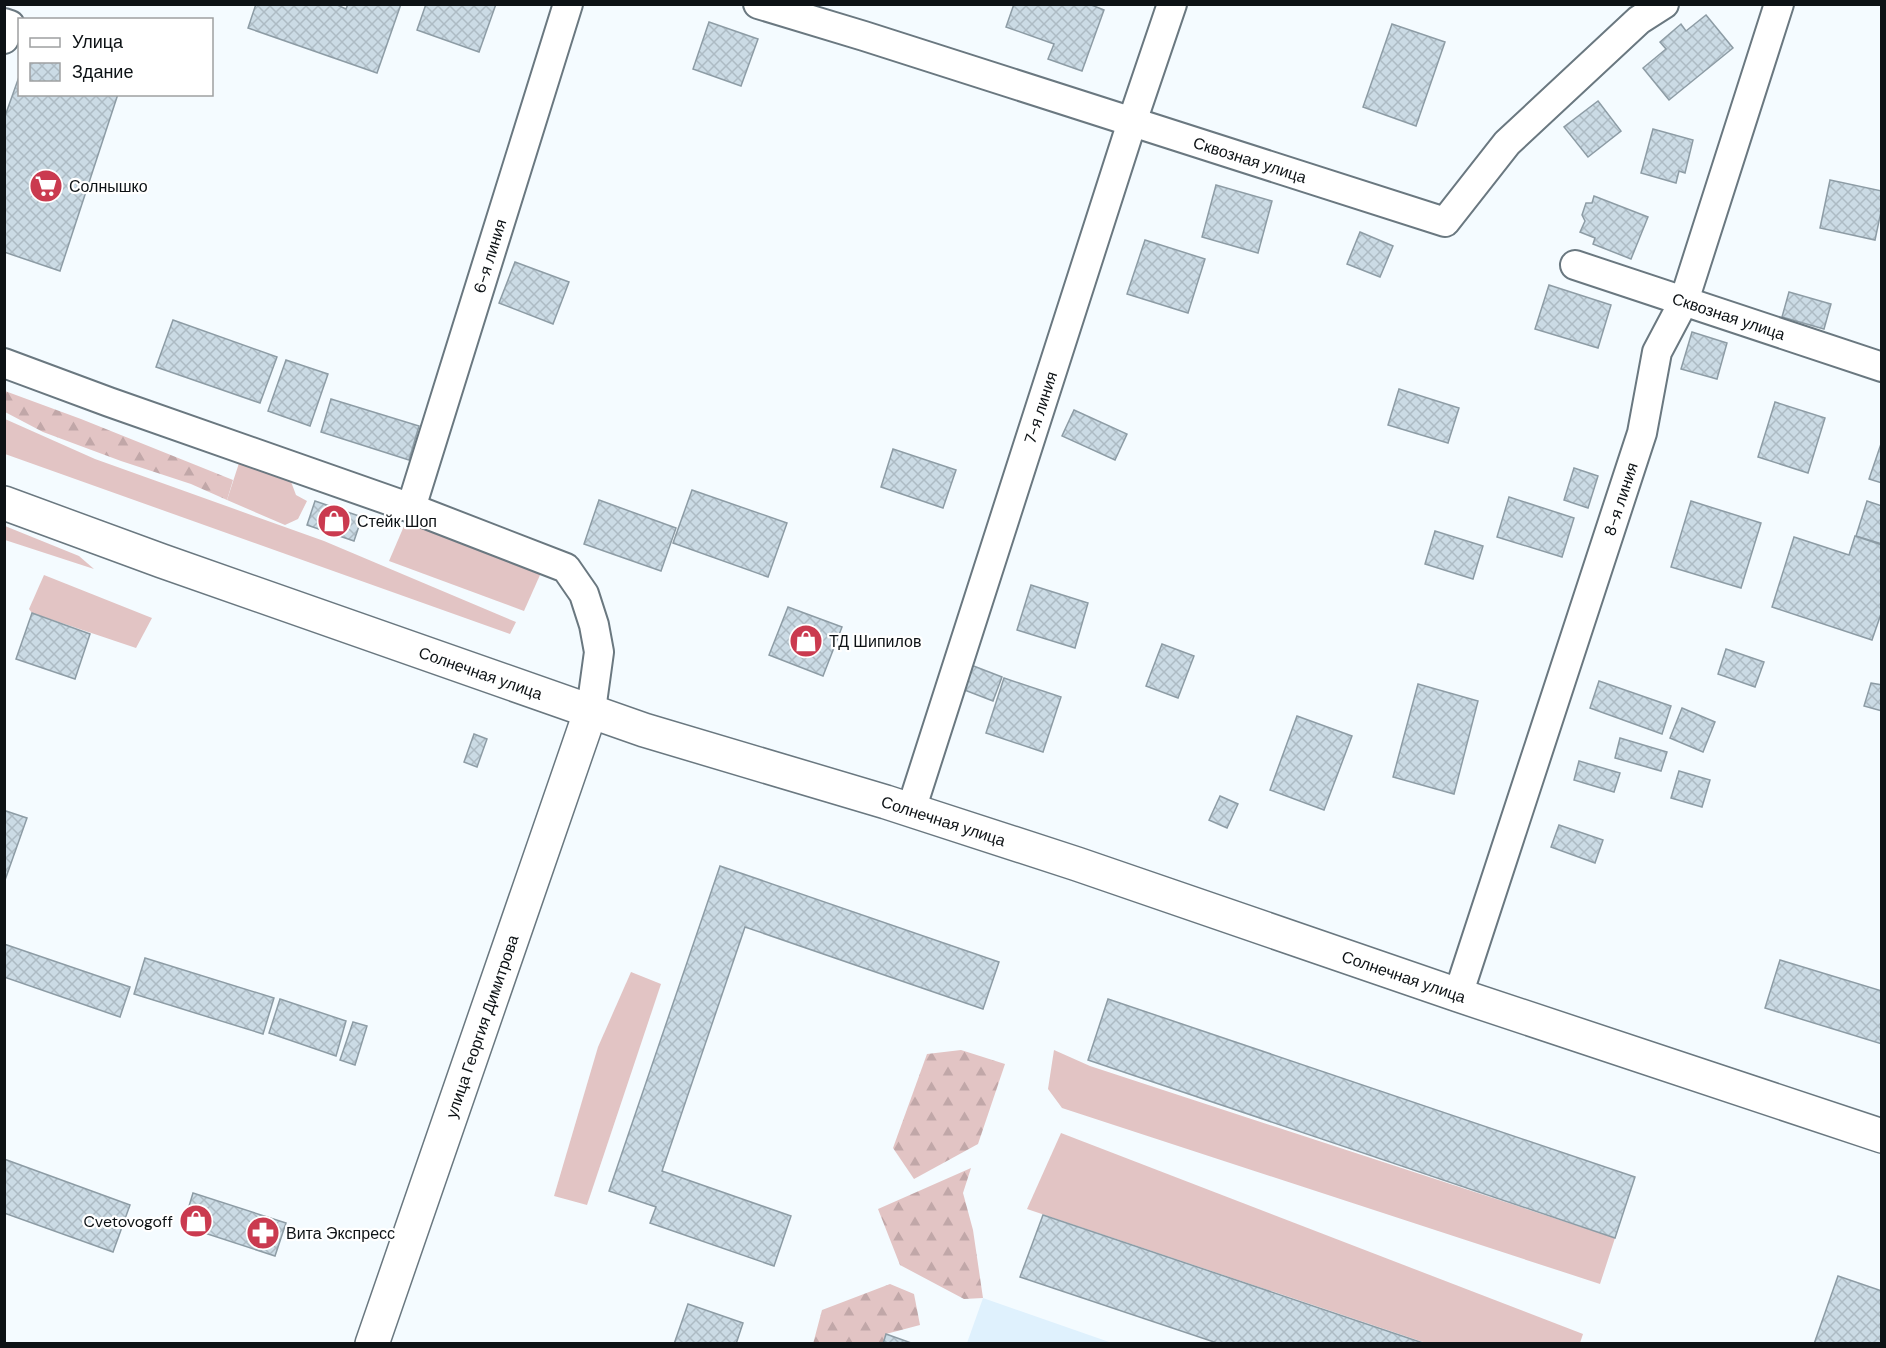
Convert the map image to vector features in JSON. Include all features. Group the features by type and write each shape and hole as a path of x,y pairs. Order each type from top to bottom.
{"main road":[{"name":"Солнечная улица","path":"4,503 162,561 644,730 911,810 1077,864 1458,995 1881,1136"},
{"name":"улица Георгия Димитрова","path":"372,1344 591,710"}],"street":[{"name":"6-я линия","path":"411,508 568,4"},
{"name":"Сквозная улица","path":"758,4 1445,222 1507,143 1640,20 1664,4"},
{"name":"7-я линия","path":"911,810 1131,122 1172,4"},
{"name":"8-я линия","path":"1458,995 1642,433 1657,352 1684,302 1779,4"},
{"name":"Сквозная улица","path":"1575,265 1881,367"},
{"path":"4,363 411,508 566,568 584,594 594,625 599,652 591,710"}],"shaded area":[{"path":"983,1298 1112,1343 967,1343"}],"green space":[{"path":"5,391 233,480 227,500 191,484 43,432 5,412"},
{"path":"5,419 95,459 324,541 516,622 510,634 5,454"},
{"path":"240,460 290,479 296,495 307,501 298,519 285,525 227,500"},
{"path":"407,519 544,566 524,611 389,561"},
{"path":"5,526 79,556 94,569 5,540"},
{"path":"44,575 152,618 136,648 32,613 29,609"},
{"path":"631,972 661,984 587,1205 554,1196 598,1047"},
{"path":"961,1050 1005,1064 978,1144 914,1179 893,1148 927,1054"},
{"path":"1054,1050 1090,1066 1615,1238 1600,1284 1062,1108 1048,1089"},
{"path":"1061,1133 1583,1334 1580,1343 1426,1343 1027,1209"},
{"path":"971,1168 963,1193 973,1230 983,1298 964,1299 900,1265 878,1209"},
{"path":"890,1284 914,1294 920,1325 886,1334 883,1343 813,1344 822,1310"}],"building":[{"path":"256,4 335,4 346,9 348,4 401,4 377,73 248,28"},
{"path":"426,4 496,4 479,52 417,30"},
{"path":"1014,4 1089,4 1104,10 1082,71 1048,59 1054,44 1006,27"},
{"path":"1706,15 1733,48 1669,100 1643,68 1666,49 1660,42 1681,24 1686,31"},
{"path":"709,22 758,39 741,86 693,69"},
{"path":"1392,24 1445,42 1416,126 1363,107"},
{"name":"Солнышко","path":"18,80 18,96 117,96 60,271 4,252 4,119"},
{"path":"1598,101 1621,131 1588,157 1564,127"},
{"path":"1653,129 1693,140 1685,173 1679,171 1676,183 1641,173"},
{"path":"1830,180 1882,191 1882,207 1875,240 1820,228"},
{"path":"1216,185 1272,201 1258,253 1202,237"},
{"path":"1594,196 1648,217 1631,259 1593,244 1595,238 1580,232 1585,221 1582,215 1586,203 1592,203"},
{"path":"1360,232 1393,246 1380,277 1347,264"},
{"path":"1145,240 1205,259 1188,313 1127,294"},
{"path":"515,262 569,282 553,324 499,303"},
{"path":"1549,285 1611,305 1598,348 1535,329"},
{"path":"1789,292 1831,304 1824,329 1782,317"},
{"path":"173,320 277,357 260,403 156,367"},
{"path":"1692,332 1727,343 1717,379 1681,369"},
{"path":"286,360 328,374 310,426 268,411"},
{"path":"1399,389 1459,408 1448,443 1388,425"},
{"path":"331,399 419,426 409,460 321,432"},
{"path":"1775,402 1825,418 1808,473 1758,457"},
{"path":"1074,410 1127,434 1115,460 1062,436"},
{"path":"1882,441 1882,483 1869,479"},
{"path":"893,449 956,470 943,508 881,487"},
{"path":"1574,468 1598,476 1588,508 1564,500"},
{"path":"692,490 787,523 768,577 673,543"},
{"path":"1509,497 1574,518 1562,557 1497,537"},
{"path":"599,500 676,528 661,571 584,544"},
{"name":"Стейк Шоп","path":"315,501 362,517 354,541 307,525"},
{"path":"1691,501 1761,523 1741,588 1671,567"},
{"path":"1867,501 1882,506 1882,544 1856,536"},
{"path":"1435,531 1483,546 1473,579 1425,564"},
{"path":"1855,536 1882,545 1882,611 1872,640 1772,607 1794,537 1849,555"},
{"path":"1031,585 1088,603 1075,648 1017,630"},
{"name":"ТД Шипилов","path":"788,607 842,627 823,676 769,655"},
{"path":"32,613 90,634 75,679 16,659"},
{"path":"1162,644 1194,656 1178,698 1146,686"},
{"path":"1726,649 1764,662 1755,687 1718,674"},
{"path":"971,665 1002,677 993,701 962,689"},
{"path":"1004,678 1061,697 1043,752 986,733"},
{"path":"1599,681 1671,706 1662,734 1590,708"},
{"path":"1871,683 1882,685 1882,711 1864,706"},
{"path":"1418,684 1478,701 1454,794 1393,777"},
{"path":"1682,708 1715,722 1703,752 1670,738"},
{"path":"1297,716 1352,736 1324,810 1270,790"},
{"path":"474,734 487,739 477,767 464,762"},
{"path":"1620,738 1667,752 1661,771 1615,758"},
{"path":"1579,761 1620,773 1614,792 1574,780"},
{"path":"1679,771 1710,780 1702,807 1671,798"},
{"path":"1220,796 1238,804 1227,828 1209,820"},
{"path":"6,811 27,818 4,883 4,815"},
{"path":"1559,825 1603,840 1595,863 1551,847"},
{"path":"720,866 999,962 983,1009 745,927 662,1171 791,1216 774,1266 650,1223 656,1207 609,1191"},
{"path":"4,944 130,987 120,1017 4,977"},
{"path":"145,958 274,998 263,1034 134,994"},
{"path":"1780,960 1882,991 1882,1044 1765,1008"},
{"path":"280,999 346,1021 336,1056 269,1033"},
{"path":"1108,999 1635,1177 1615,1238 1088,1060"},
{"path":"353,1022 367,1026 355,1065 340,1060"},
{"path":"4,1159 130,1205 113,1252 4,1213"},
{"path":"193,1193 286,1223 275,1256 183,1226"},
{"path":"1043,1215 1426,1344 1220,1344 1020,1277"},
{"path":"1838,1276 1882,1291 1882,1344 1814,1344"},
{"path":"688,1304 743,1323 736,1344 674,1344"},
{"path":"886,1334 914,1344 883,1344"}],"place":[{"name":"Солнышко","path":"46,186"},
{"name":"Стейк Шоп","path":"334,521"},
{"name":"ТД Шипилов","path":"806,641"},
{"name":"Cvetovogoff","path":"196,1221"},
{"name":"Вита Экспресс","path":"263,1233"}]}
